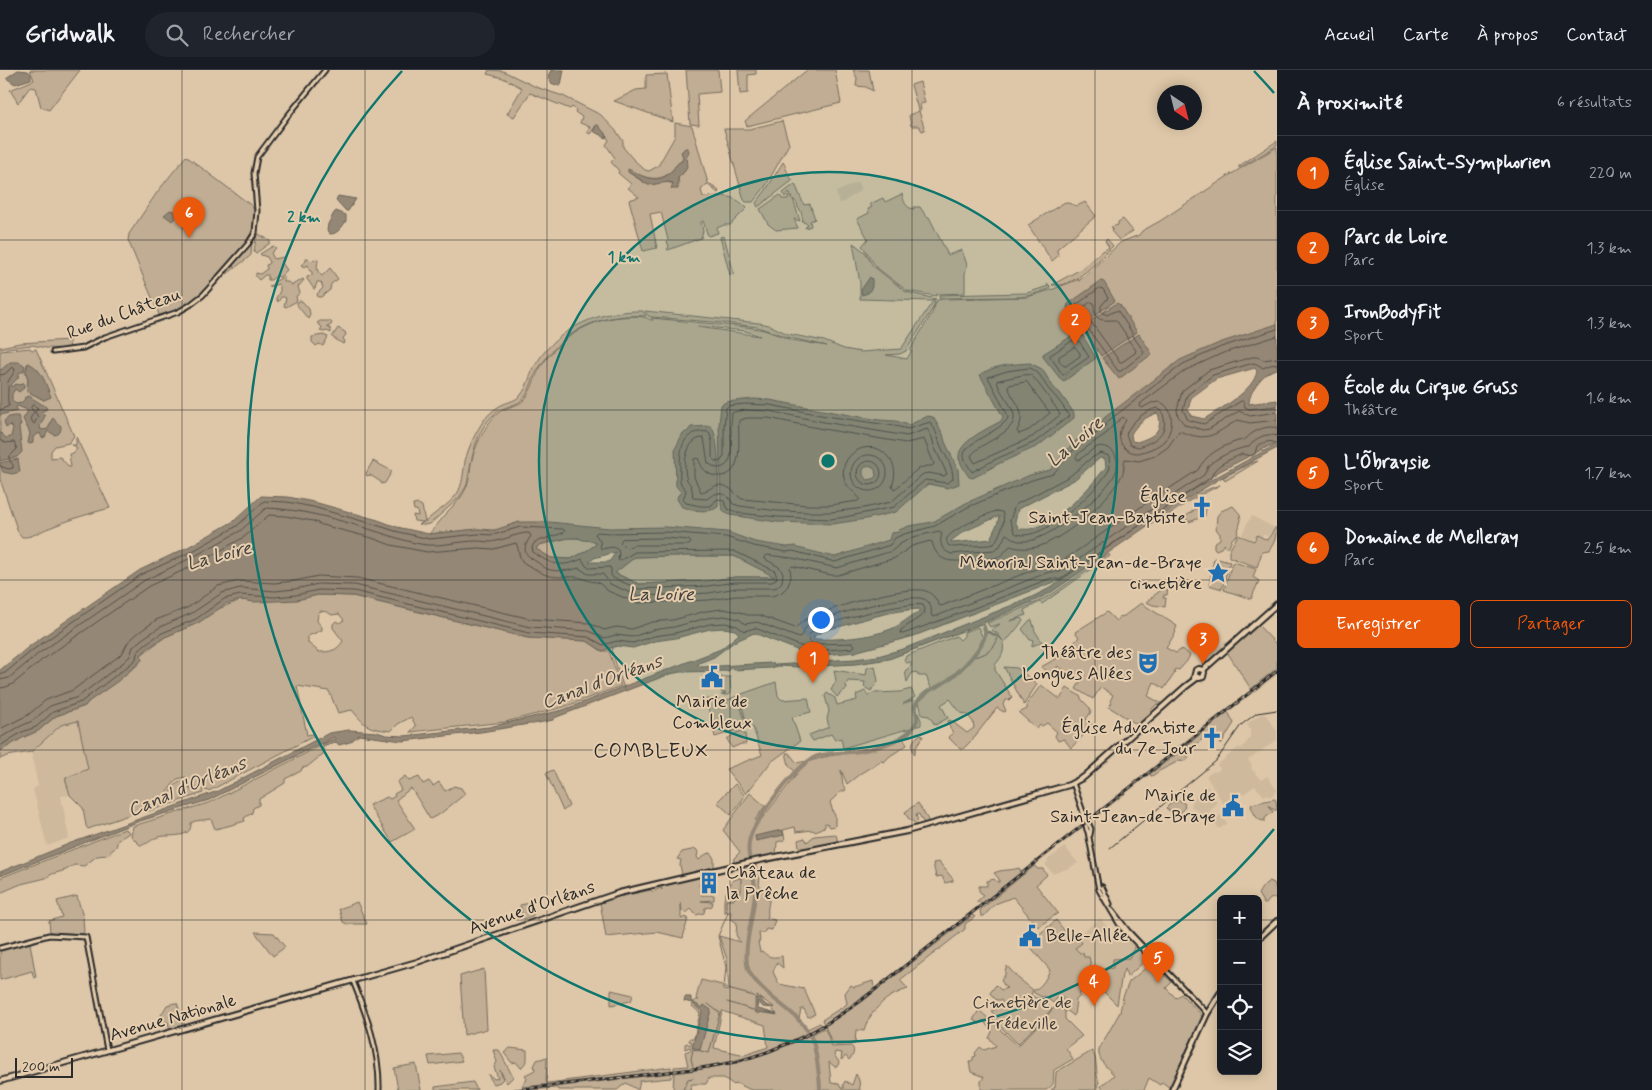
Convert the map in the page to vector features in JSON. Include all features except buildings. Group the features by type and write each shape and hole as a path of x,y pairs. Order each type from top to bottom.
{"main road":[{"path":"1203,671 1196,670 1196,677 1203,677 1203,671 1277,604"},
{"name":"Avenue d'Orléans","path":"353,981 431,957 619,893 747,863 907,831 1073,783 1084,777 1196,677"},
{"path":"1262,935 1277,921"},
{"name":"Avenue Nationale","path":"0,1081 353,981"},
{"path":"1172,1090 1206,1014 1217,998"}],"street":[{"name":"Rue du Château","path":"53,352 83,348 105,337 178,312 203,295 256,233 257,211 254,173 257,157 325,70"},
{"path":"1073,783 1086,817 1101,889 1114,917 1122,928 1150,956"},
{"path":"1101,889 1113,911 1150,956 1150,959 1206,1014"},
{"path":"0,948 49,935 86,938 108,1050"},
{"path":"353,981 363,1006 375,1047 379,1067 379,1090"}],"shaded area":[{"path":"858,182 861,190 842,203 839,203 836,192"},
{"path":"1252,516 1275,528 1272,533 1267,537 1264,534 1262,537 1254,537 1253,540 1242,535"},
{"path":"1225,641 1227,644 1203,666 1200,663"},
{"path":"1277,668 1277,675 1231,710 1229,707"},
{"path":"1225,710 1227,713 1187,745 1184,741"},
{"path":"1261,714 1266,715 1277,731 1277,740 1248,760 1252,765 1251,768 1259,778 1261,780 1267,776 1275,788 1277,788 1277,791 1269,797 1267,794 1264,796 1255,786 1242,795 1240,792 1223,803 1206,776 1220,769 1217,765 1239,747 1241,749 1250,738 1250,730 1247,724"},
{"path":"78,720 88,769 65,778 70,795 61,796 69,838 47,846 33,789 38,786 31,752 61,725"},
{"path":"1179,744 1183,749 1090,822 1089,818 1137,781"},
{"path":"1207,786 1217,803 1205,817 1191,806 1200,790"},
{"path":"1221,815 1227,824 1219,829 1213,820"},
{"path":"1083,823 1084,827 980,910 978,907 993,894"},
{"path":"1065,847 1078,863 1053,874 1045,864 1048,862 1047,860"},
{"path":"975,909 976,911 970,917 863,1001 825,1026 824,1024 857,1001"},
{"path":"1100,918 1119,942 1128,941 1134,945 1122,974 1119,988 1066,955 1082,943 1077,936"},
{"path":"822,1025 824,1028 808,1036 749,1060 674,1073 674,1071 716,1065 763,1052"},
{"path":"671,1071 671,1073 529,1090 502,1090"}],"green space":[{"path":"30,70 80,70 49,110 41,107 36,88 30,87 18,103 10,90 34,80"},
{"path":"489,70 503,71 536,87 563,96 601,115 617,132 623,141 623,147 645,170 649,171 658,166 675,136 675,123 692,126 708,183 719,191 718,193 707,184 701,190 703,197 726,196 742,203 747,208 730,225 717,228 718,233 708,236 703,221 701,222 703,231 701,238 668,250 668,240 661,212 650,214 657,248 643,251 629,200 639,197 628,188 631,184 618,173 619,171 611,162 615,158 606,145 609,140 597,124 590,134 587,132 590,127 580,123 582,117 572,107 570,109 530,93 514,117 507,114 522,88 503,78 487,74","holes":["688,153 686,169 678,178 679,185 666,182 648,185 628,172 644,177 660,178 670,172"]},
{"path":"686,70 718,70 720,92 697,94 699,125 690,124"},
{"path":"738,70 756,70 756,74 748,75 748,93 740,94"},
{"path":"807,70 835,70 841,103 747,126 745,121"},
{"path":"853,70 869,70 873,91 866,87 856,86 857,78"},
{"path":"667,74 673,122 614,101 636,90 646,89 646,75"},
{"path":"920,82 925,103 920,104 921,110 918,110 911,85"},
{"path":"919,111 925,130 922,131 919,126 911,126 909,115"},
{"path":"782,121 789,144 765,187 753,202 746,202 724,129 749,129"},
{"path":"1277,141 1277,145 1273,148 1239,168 1239,166"},
{"path":"1277,147 1277,330 1056,471 836,562 755,545 478,529 429,534 459,500 466,489 475,450 489,423 501,411 525,399 540,368 556,348 575,333 597,322 637,316 651,320 653,320 651,318 747,327 764,330 792,340 827,346 791,338 757,327 652,317 648,316 645,311 759,323 769,325 788,334 824,341 844,349 861,352 901,349 933,301 935,301 933,308 906,351 900,354 886,355 907,359 911,352 910,350 932,313 937,300 1027,297 1079,279 1078,281 1121,242 1139,235 1142,231 1228,176","holes":["697,326 745,331 760,336"]},
{"path":"186,156 252,206 255,213 254,227 246,243 198,297 186,306 160,317 128,240 129,234 158,191"},
{"path":"783,162 789,176 793,180 758,207 756,203"},
{"path":"795,184 804,205 810,204 815,219 810,221 811,226 805,228 808,224 803,222 801,211 793,199 800,221 794,219 798,228 776,230 768,224 760,209 780,195 782,199 788,199 788,196 792,199 789,192 785,197 783,193"},
{"path":"902,194 907,206 914,209 914,207 920,207 926,216 929,217 948,255 962,250 967,265 965,293 937,294 936,296 907,291 876,267 862,246 868,239 857,219 869,213 868,209 872,207 870,204 883,198 885,202"},
{"path":"1065,202 1077,206 1085,202 1096,216 1058,248 1058,256 1052,261 1028,225"},
{"path":"1123,219 1133,231 1119,240 1111,231 1113,229 1111,227 1118,225 1118,222"},
{"path":"259,234 270,241 270,243 256,253 254,252 256,238"},
{"path":"724,236 734,274 730,275 720,237"},
{"path":"1107,239 1113,246 1101,259 1068,283 1052,285 1081,269 1109,247 1105,241"},
{"path":"252,243 251,255 227,274 227,271"},
{"path":"853,243 865,252 873,266 906,292 936,299 931,301 860,299 860,283"},
{"path":"273,246 276,248 271,253 274,259 284,257 282,263 287,270 280,277 276,276 268,280 268,275 265,275 259,280 256,277 256,273 260,274 267,269 266,265 270,262 267,257 260,254"},
{"path":"306,258 311,261 318,260 317,269 322,276 330,268 338,279 331,284 330,290 321,297 318,297 317,294 323,288 321,282 317,282 314,289 307,279 307,277 312,275 312,272 309,270 308,265 304,267 301,265 306,261"},
{"path":"284,276 284,282 292,285 304,280 298,287 300,293 296,296 297,301 286,307 284,306 286,298 281,297 278,302 276,298 280,291 280,286 278,284 269,287"},
{"path":"1047,283 1050,286 1049,289 1021,297 939,298 939,295 1027,293 1048,286"},
{"path":"299,301 302,301 309,309 308,319 297,305"},
{"path":"627,311 643,311 646,316 629,316 598,321 584,327 558,345 537,371 524,398 516,404 500,410 485,425 473,454 467,485 459,498 430,524 424,525 419,524 424,522 414,521 413,515 418,516 417,510 414,510 413,505 418,504 422,506 425,522 457,494 462,482 468,450 481,425 494,410 521,395 532,371 545,351 569,330 582,323 597,317"},
{"path":"320,321 330,321 332,323 327,327 331,329 331,333 320,331 322,327 317,323"},
{"path":"338,328 345,332 346,335 343,338 345,342 343,344 332,337"},
{"path":"323,335 328,337 323,346 319,344 316,346 312,342 312,337"},
{"path":"69,340 70,349 46,348 32,345 0,349 0,347 20,343"},
{"path":"36,349 74,436 69,443 55,446 51,451 51,458 60,457 71,467 69,454 77,449 72,445 76,445 76,437 110,508 72,519 29,536 22,537 18,532 0,479 0,351","holes":["27,364 44,400 27,391"]},
{"path":"373,461 392,471 385,483 381,484 381,482 370,475 367,476 366,473"},
{"path":"1258,461 1225,481 1223,477"},
{"path":"1220,485 1191,500 1158,522 1157,521 1195,496"},
{"path":"1233,506 1240,514 1241,520 1237,535 1232,539 1229,547 1226,548 1224,544 1216,550 1214,543 1220,539 1220,534 1216,529 1217,516 1221,511"},
{"path":"1198,507 1203,511 1206,508 1205,516 1189,522 1185,517"},
{"path":"1276,527 1274,543 1269,551 1262,552 1257,567 1229,557 1229,551 1238,535 1254,541 1257,535 1267,540"},
{"path":"568,538 587,540 597,544 571,559 551,558 536,549 539,545"},
{"path":"1109,554 1110,556 1042,604 1040,602 1024,610 1026,615 1010,621 1021,618 1023,621 1003,643 1003,652 995,665 995,670 1012,697 1003,704 1006,711 1004,712 997,708 963,749 960,749 948,737 953,733 948,721 950,720 967,733 974,728 973,722 967,714 961,713 950,699 941,705 948,718 935,725 929,716 922,715 919,702 932,690 926,676 919,676 916,672 912,673 907,682 905,671 911,666 911,662 906,663 904,661 906,656 956,636 960,640 964,636 964,632 978,627 982,636 985,637 988,631 997,635 1003,641 998,634 991,630 1000,624 990,627 987,623 1051,595"},
{"path":"734,556 776,577 735,577 708,581 639,584 614,573 635,557"},
{"path":"1214,558 1230,562 1222,589 1209,585"},
{"path":"1232,563 1256,569 1253,577 1259,581 1251,599 1224,590"},
{"path":"1172,581 1171,585 1168,586 1167,595 1164,595 1163,598 1166,598 1165,607 1146,602"},
{"path":"318,595 353,596 528,638 587,641 602,651 609,651 621,686 564,707 505,722 410,732 416,726 411,717 398,724 391,731 373,728 365,724 352,710 338,713 329,691 297,686 307,735 313,734 314,736 211,790 206,791 204,786 191,789 186,777 177,779 163,797 177,784 185,780 191,790 202,787 203,793 146,812 145,807 143,810 88,829 83,808 70,795 65,778 88,769 78,721 61,725 31,752 0,759 0,751 38,731 56,716 85,706 139,664 141,655 165,637 198,623 218,609 241,600 303,598","holes":["320,611 332,615 339,614 344,620 339,623 336,621 333,624 333,628 343,641 333,650 319,652 308,643 308,636 322,630 317,621 318,614"]},
{"path":"1141,603 1177,626 1176,632 1166,648 1176,653 1182,649 1190,655 1179,670 1175,669 1175,673 1164,689 1154,682 1148,696 1162,704 1160,706 1157,704 1150,711 1152,713 1138,725 1109,707 1113,695 1101,687 1093,699 1076,689 1080,682 1058,666 1052,675 1041,667 1074,649 1071,646 1079,637 1075,632 1107,612 1116,621"},
{"path":"1032,620 1035,631 1042,642 1032,646 1032,639 1030,640 1022,629"},
{"path":"1258,625 1277,645 1277,668 1251,689 1227,652"},
{"path":"875,666 878,681 871,691 864,687 865,682 848,681 847,689 837,697 831,690 836,681 834,670 866,675 867,668"},
{"path":"1004,667 1017,668 1037,684 1024,705"},
{"path":"720,677 730,677 731,693 729,695 721,695 726,693 721,692"},
{"path":"776,682 778,696 782,700 808,698 811,712 792,717 800,741 771,762 746,794 726,769 762,755 753,727 748,728 739,695"},
{"path":"1041,685 1060,699 1067,688 1080,696 1090,708 1091,712 1086,719 1093,725 1071,748 1064,739 1058,741 1055,736 1057,732 1047,723 1042,726 1040,725 1037,729 1019,713 1027,709 1027,704"},
{"path":"911,689 915,697 903,704 913,700 921,720 921,725 843,748 841,738 835,740 831,734 813,741 809,735 829,727 827,719 829,711 825,696 827,693 835,698 837,705 857,700 856,695 865,691 868,696 873,693 900,692"},
{"path":"737,696 747,727 715,737 706,699 728,700"},
{"path":"1228,712 1234,723 1221,744 1216,733 1207,736 1189,749 1187,745"},
{"path":"742,731 745,733 746,744 732,748 727,739"},
{"path":"921,734 923,736 916,747 915,755 913,743"},
{"path":"903,737 907,745 884,762 881,761 847,784 841,770 843,785 846,790 839,793 830,802 835,815 835,826 830,827 825,823 825,827 816,832 812,830 796,832 795,827 783,830 785,840 777,842 776,855 733,865 734,858 740,852 723,830 750,793 765,806 755,820 760,821 797,774 789,765 786,753 789,753 797,763 812,761 835,754 862,750"},
{"path":"318,747 323,748 323,754 307,767 302,768 301,771 285,779 285,783 259,799 259,805 253,808 252,813 244,818 245,821 215,829 211,819 195,821 191,823 190,829 186,833 158,837 143,845 140,845 131,836 133,826 211,802"},
{"path":"1183,749 1189,758 1185,761 1180,760 1151,776 1150,774"},
{"path":"553,770 569,806 563,811 546,773"},
{"path":"405,776 409,781 419,777 423,784 429,781 433,786 439,782 445,791 454,786 461,788 465,794 440,814 430,819 411,788 396,800 415,829 392,842 369,805 387,797 390,799 395,796 394,794 401,790 397,782"},
{"path":"735,784 745,796 731,815 717,802"},
{"path":"1179,800 1185,804 1180,819 1166,808 1174,801 1176,803"},
{"path":"1276,800 1277,810 1274,810 1269,805 1273,812 1265,818 1265,821 1257,818 1251,806 1252,804"},
{"path":"918,803 928,820 927,823 923,822 919,814 916,815 918,821 915,823 908,818 905,812"},
{"path":"125,829 129,833 118,840 116,847 107,855 97,856 84,866 74,865 46,878 21,884 0,893 0,878"},
{"path":"836,834 838,843 803,849 799,847 798,840 805,838 807,842 814,836"},
{"path":"696,849 699,860 706,854 711,853 714,859 714,867 682,875 681,860 677,859 682,852"},
{"path":"939,862 953,881 945,883 942,876 936,877 933,863"},
{"path":"756,865 756,868 761,870 759,885 769,897 768,917 766,918 775,920 772,930 766,929 764,933 759,933 760,952 762,951 771,957 782,956 783,968 777,963 773,972 779,984 804,989 815,1014 808,1017 804,1009 801,1009 797,1021 800,1022 805,1030 820,1023 822,1025 785,1044 762,1053 718,1064 674,1071 674,1067 688,1066 685,1052 691,1050 690,1047 685,1049 685,1044 690,1045 692,1042 689,1041 690,1038 694,1038 700,1013 692,1006 695,1000 699,1000 696,998 701,980 722,985 723,990 729,991 727,959 719,936 740,942 736,935 737,923 730,918 731,912 724,912 724,898 733,880 740,878 740,868","holes":["757,996 774,1007 773,1010 777,1015 760,1012 758,1014 755,1012 755,999","722,1011 765,1025 768,1047 745,1055 714,1048"]},
{"path":"1034,866 1038,869 1043,869 1047,875 1036,885 1058,913 1038,927 1013,897 995,904 984,916 981,916 980,910"},
{"path":"1019,868 1021,872 983,903 976,902 983,895 979,891 979,886 987,886 987,881 994,879 999,882 994,873"},
{"path":"710,875 710,878 700,882 699,886 702,889 701,895 714,895 714,900 701,901 713,902 712,906 705,908 704,913 696,915 691,909 686,913 682,911 681,903 681,918 688,918 683,938 657,932 606,937 600,902 651,890 653,892 660,888 662,890 661,886"},
{"path":"1269,881 1274,883 1277,893 1275,898 1270,899 1266,904 1262,901 1262,895 1258,894"},
{"path":"77,896 83,917 84,932 82,934 50,932 49,921 62,917 57,901"},
{"path":"357,902 367,924 347,924 343,922 339,909"},
{"path":"530,903 534,913 532,916 524,919 520,905"},
{"path":"973,915 975,917 965,924 965,929 900,980 908,989 891,996 879,1006 868,1020 864,1031 856,1030 855,1044 836,1045 832,1043 825,1026 863,1001"},
{"path":"1056,920 1072,940 1077,936 1082,943 1075,948 1080,953 1083,953 1084,957 1089,957 1092,971 1113,968 1113,959 1129,958 1134,945 1146,956 1146,960 1127,977 1125,969 1122,974 1117,1005 1100,988 1092,989 1079,993 1080,996 1076,1000 1074,1016 1066,1010 1065,1004 1057,1006 1055,1003 1063,1000 1063,997 1058,997 1053,1003 1044,996 1042,997 1034,993 1034,990 1046,979 1050,970 1028,944 1036,941 1036,937"},
{"path":"255,932 274,933 285,947 273,956"},
{"path":"30,943 36,977 34,978 32,971 0,980 0,952 3,949"},
{"path":"1149,965 1153,965 1172,982 1166,988 1176,998 1181,994 1201,1014 1202,1018 1170,1088 1162,1082 1160,1085 1149,1078 1144,1090 1103,1090 1101,1086 1114,1075 1101,1060 1099,1049 1120,1012 1129,982"},
{"name":"Cimetière de Frédeville","path":"1007,966 1033,990 1031,995 1041,998 1052,1009 1018,1044 992,1018 995,1015 991,1011 1001,1007 1001,1000 996,1000 990,993 996,985 1001,990 1007,988 1001,980 1005,975"},
{"path":"484,969 487,1029 464,1035 460,976"},
{"path":"873,981 874,989 824,1024 822,1020 847,1004 845,993 851,985 854,987"},
{"path":"611,990 633,995 631,1001 611,1005"},
{"path":"177,1003 185,1026 170,1031 168,1022 163,1022 161,1015 167,1005"},
{"path":"1055,1007 1065,1011 1065,1019 1082,1036 1066,1048 1073,1059 1054,1070 1052,1086 1046,1090 981,1089 981,1081 984,1077 971,1072 969,1062 976,1056 975,1053 980,1047 984,1050 996,1046 989,1038 992,1032 983,1020 980,1024 973,1020 979,1010 1018,1046"},
{"path":"824,1028 831,1047 851,1046 854,1051 849,1060 846,1056 841,1060 842,1053 835,1052 834,1055 839,1062 838,1066 835,1067 829,1062 831,1083 839,1084 841,1088 844,1088 845,1081 852,1085 856,1074 860,1090 751,1090 736,1083 734,1085 724,1078 709,1078 706,1084 692,1084 691,1090 673,1090 674,1073 715,1067 752,1058"},
{"path":"510,1048 527,1050 527,1061 521,1068 516,1062 512,1063 504,1053"},
{"path":"493,1050 499,1050 513,1077 507,1083 500,1070 503,1079 500,1082 494,1084 488,1075 494,1079 498,1078 494,1067 497,1062"},
{"path":"1092,1051 1096,1062 1099,1090 1051,1090 1055,1087 1056,1072"},
{"path":"458,1053 462,1061 430,1065 428,1056"},
{"path":"547,1057 546,1082 548,1083 671,1067 671,1071 523,1087 522,1085 527,1078 525,1075 535,1070 534,1066 537,1060"},
{"path":"416,1064 421,1090 398,1090 394,1068"},
{"path":"671,1073 671,1078 640,1081 638,1090 626,1083 617,1090 558,1090 557,1088 529,1090"},
{"path":"473,1082 477,1090 435,1090 435,1087"}],"water":[{"path":"18,70 28,71 31,79 15,84 6,78"},
{"path":"551,70 564,70 561,85 551,83 548,76"},
{"path":"597,124 607,136 606,138 593,131"},
{"path":"685,148 689,151 686,158 687,167 678,178 678,189 671,189 673,183 669,182 649,185 628,172 628,169 644,177 655,179 665,177 682,161 681,152"},
{"path":"338,196 356,199 348,211 346,211 336,200"},
{"path":"170,210 178,215 172,221 164,215"},
{"path":"336,211 346,215 346,221 338,231 330,234 327,231 328,224"},
{"path":"870,277 872,279 872,287 868,293 862,295 861,290"},
{"path":"1101,281 1104,282 1115,301 1080,326 1067,308 1068,304"},
{"path":"1117,303 1137,332 1101,356 1081,327"},
{"name":"La Loire","path":"1277,324 1277,369 1267,373 1258,382 1249,404 1277,400 1277,442 1220,471 1057,581 914,636 856,652 812,656 754,633 734,642 714,657 699,663 698,666 771,663 776,665 855,659 878,656 903,649 1048,589 1196,488 1277,444 1277,448 1219,479 1182,502 1050,593 1034,601 981,624 889,659 856,664 799,667 778,666 734,670 732,668 728,671 681,672 670,674 553,720 533,724 402,741 359,735 350,742 339,745 336,742 323,747 322,744 334,739 336,740 334,737 209,800 137,822 0,876 0,872 71,843 218,791 329,733 349,730 404,736 489,727 563,710 721,649 739,634 735,630 724,628 710,629 676,638 655,641 633,648 617,646 602,651 587,641 528,638 353,596 318,595 297,600 254,602 241,600 226,604 198,623 165,637 148,648 141,655 142,660 85,706 56,716 38,731 0,751 0,670 31,645 140,570 188,547 234,521 261,496 288,497 314,502 397,527 429,534 478,529 492,531 519,522 549,522 609,528 666,527 727,532 755,542 787,547 796,546 835,557 889,540 891,533 899,532 899,530 909,526 933,522 966,503 1030,475 1050,470 1073,443 1100,425 1104,418 1180,360 1219,343","holes":["1255,368 1257,371 1250,386 1227,405 1204,419 1191,416 1188,410 1191,398 1216,379","1158,413 1158,429 1152,436 1137,442 1132,441 1131,434 1133,430 1150,416","1100,458 1105,459 1106,467 1083,494 1064,511 1044,524 1032,529 1019,529 1015,521 1018,509 1074,480","999,516 991,537 992,539 952,543 951,541 963,532","568,538 594,541 596,544 571,559 551,558 536,549 539,545","616,552 609,562 589,562 594,558","734,556 775,577 735,577 708,581 639,584 615,573 635,557","920,609 920,611 898,625 882,632 843,639 814,639 813,637 829,630 901,611"]},
{"path":"1078,332 1081,333 1096,358 1063,382 1043,357 1043,354"},
{"path":"1139,334 1152,354 1119,379 1102,358"},
{"path":"10,362 20,362 25,366 24,371 19,373 18,378 11,385 12,387 16,384 24,383 24,388 19,392 15,389 12,394 12,400 16,404 21,403 24,398 29,396 46,407 47,409 41,412 45,416 40,426 41,430 48,429 54,418 61,426 58,434 55,435 48,431 45,437 42,438 40,433 33,437 33,443 30,444 28,443 30,433 23,419 27,410 18,406 16,407 17,411 0,415 0,369"},
{"path":"28,363 33,365 40,373 51,397 44,400 27,391 28,378 26,371"},
{"path":"1030,363 1042,369 1074,413 1074,418 1038,446 998,464 973,478 969,477 959,459 959,453 974,436 1001,421 1003,417 980,375 997,367"},
{"path":"753,399 770,400 879,420 896,421 909,425 928,416 933,417 943,434 958,469 959,484 948,488 928,484 896,512 832,524 777,522 730,515 724,512 721,505 719,425 721,405 726,402","holes":["866,466 871,466 875,470 876,476 873,479 867,480 863,475 863,470"]},
{"path":"13,416 18,416 21,424 19,427 22,452 17,457 0,461 0,432 6,438 11,437 13,428 10,425 6,428 4,421"},
{"path":"711,426 718,453 718,507 705,511 682,507 677,499 681,492 676,486 675,449 683,433 687,432 691,427"},
{"path":"18,459 20,472 12,474 3,472 0,463"},
{"path":"782,830 784,835 756,841 755,836"},
{"path":"685,997 691,997 691,1001 702,1008 704,1005 711,1010 700,1050 692,1047 702,1012 692,1003 684,1001"},
{"path":"756,998 774,1008 763,1007 758,1001 758,1009 777,1014 756,1012"}],"waterway":[{"path":"820,1090 815,1050 809,1033 795,1016 759,985 748,969 747,951 755,891 749,852 750,837 773,800 790,778 807,762 825,754 860,751 876,747 902,737 909,732 917,720 915,706 922,696 953,676 977,651 982,643 985,630 981,620"},
{"path":"972,657 989,651 995,645 998,637 985,631"},
{"name":"Canal d'Orléans","path":"613,647 612,652 624,689"},
{"path":"744,861 749,859"},
{"path":"744,870 741,873 741,891 733,900 726,900 728,913 718,936 726,967 724,988 754,996 755,998"},
{"path":"727,1002 756,1011"},
{"path":"693,1066 691,1059 693,1049 709,1053 720,1013 708,1004"},
{"path":"683,1090 688,1079 693,1078"}],"tram line":[{"path":"1110,848 1216,761 1241,725 1257,713 1277,710"}],"railway":[{"path":"515,1090 701,1068 736,1062 803,1037 858,1003 1277,671"}],"place":[{"name":"Domaine de Melleray","path":"189,238"},
{"name":"Parc de Loire","path":"1075,345"},
{"name":"Église Saint-Jean-Baptiste","path":"1202,507"},
{"name":"Mémorial Saint-Jean-de-Braye cimetière","path":"1218,573"},
{"name":"Théâtre des Longues Allées","path":"1148,663"},
{"name":"IronBodyFit","path":"1203,664"},
{"name":"Mairie de Combleux","path":"712,677"},
{"name":"Église Saint-Symphorien","path":"813,683"},
{"name":"Église Adventiste du 7e Jour","path":"1212,738"},
{"name":"Mairie de Saint-Jean-de-Braye","path":"1233,806"},
{"name":"Château de la Prêche","path":"709,883"},
{"name":"Belle-Allée","path":"1030,936"},
{"name":"L'Õbraysie","path":"1158,983"},
{"name":"École du Cirque Gruss","path":"1094,1006"}],"district":[{"name":"COMBLEUX","path":"651,751"}]}
